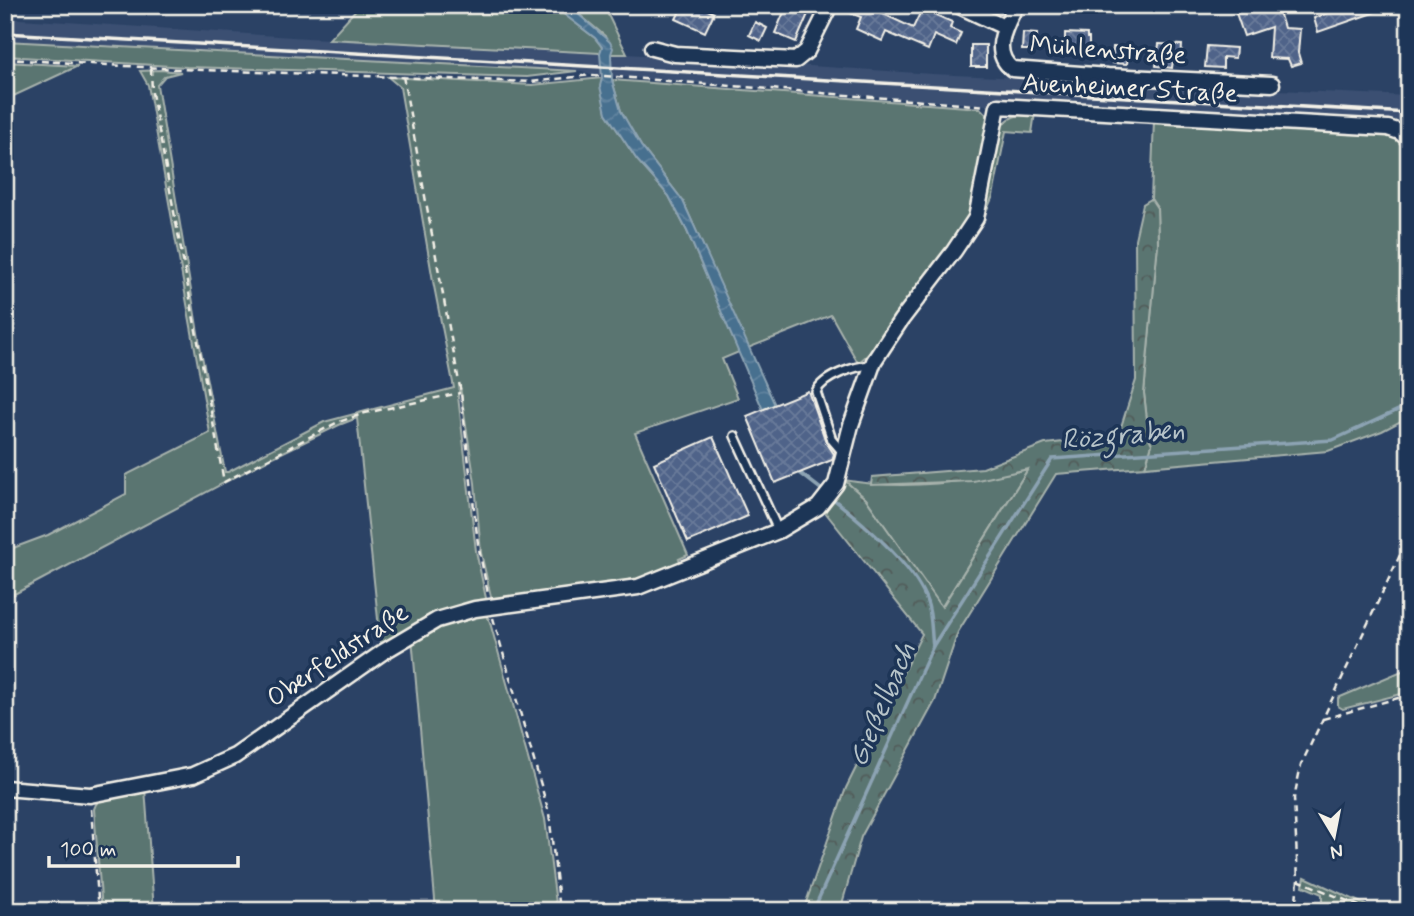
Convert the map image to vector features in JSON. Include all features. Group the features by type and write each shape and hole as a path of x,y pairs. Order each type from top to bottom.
{"street":[{"path":"652,48 675,54 796,60 807,51 830,5"},
{"path":"957,5 1004,27"},
{"name":"Mühlenstraße","path":"1016,5 1004,27 1001,53 1004,63 1012,69 1272,84"},
{"name":"Auenheimer Straße","path":"818,508 836,484 851,425 873,365 901,320 976,218 998,106 1388,128 1400,132 1409,140"},
{"name":"Oberfeldstraße","path":"5,788 90,795 193,775 235,756 383,652 437,620 475,610 638,587 778,531 818,508"}],"lane":[{"path":"844,454 832,440 816,392 824,382 863,366 873,365"},
{"path":"734,436 778,531"}],"path":[{"path":"5,59 151,68 531,82 600,75 998,106"},
{"path":"151,68 152,93 224,482 336,423 365,413 461,393"},
{"path":"403,76 461,393 478,544 491,609 549,813 560,911"},
{"path":"1295,911 1298,880 1294,798 1301,765 1409,536"},
{"path":"1323,719 1409,695"},
{"path":"90,795 99,911"},
{"path":"1298,880 1371,911"}],"shaded area":[{"path":"5,18 933,74 1409,96 1409,121 1391,120 1388,128 998,106 592,75 582,71 5,41"}],"green space":[{"path":"360,5 552,5 595,38 602,47 600,53 329,39"},
{"path":"568,5 616,5 608,15 627,54 611,54 605,36"},
{"path":"5,41 577,71 527,77 187,67 5,56"},
{"path":"5,62 78,66 5,100"},
{"path":"140,71 181,72 165,76 157,85 201,351 225,472 324,422 454,388 400,87 388,77 532,85 602,78 606,113 637,160 669,196 739,352 722,359 738,398 635,433 688,555 679,559 683,565 641,582 492,601 481,553 475,483 460,387 458,396 476,551 487,603 381,648 357,418 269,459 5,599 5,551 48,535 126,494 126,475 210,433 148,85"},
{"path":"612,80 980,108 988,116 973,210 947,255 873,350 858,363 831,315 748,348 683,201 627,123"},
{"path":"1035,113 1032,133 1006,131 993,196 981,223 999,131 1005,122 1014,117"},
{"path":"1154,120 1379,132 1394,136 1409,146 1409,417 1382,431 1328,451 1145,467 1152,444 1144,393 1158,243 1157,208 1151,199"},
{"path":"1151,199 1157,208 1158,243 1144,393 1152,444 1145,467 1056,474 958,632 935,701 861,837 840,911 803,911 846,788 922,634 825,512 844,480 866,499 942,607 1028,469 973,481 871,485 872,477 983,468 1045,444 1118,436 1136,380 1135,239 1143,204"},
{"path":"1028,469 941,608 866,499 844,480 890,485 937,484"},
{"path":"484,614 489,619 545,819 557,911 436,911 412,637 438,624"},
{"path":"1409,668 1409,692 1343,709 1338,706 1338,698"},
{"path":"145,788 154,911 102,911 94,809 97,802 108,794"},
{"path":"1305,877 1379,911 1322,911 1322,894 1303,886"}],"water":[{"path":"552,5 568,5 610,42 613,48 612,80 621,111 641,146 683,201 775,405 763,410 687,231 669,196 637,160 606,113 600,86 602,47 595,38"}],"building":[{"path":"683,5 697,5 714,13 705,32 676,19"},
{"path":"787,5 808,14 796,42 775,33"},
{"path":"853,5 884,5 881,13 913,28 922,9 952,22 950,28 961,33 956,45 934,35 928,50 886,32 882,41 856,29 861,17 850,13"},
{"path":"1257,5 1277,5 1284,28 1300,29 1298,53 1301,63 1291,66 1288,59 1269,58 1271,27 1244,36 1236,13"},
{"path":"1349,5 1390,7 1318,32 1314,18"},
{"path":"755,22 767,28 761,41 749,35"},
{"path":"1023,33 1037,34 1037,50 1022,50"},
{"path":"1065,33 1087,34 1089,55 1065,53"},
{"path":"1159,44 1182,45 1181,61 1173,60 1172,68 1156,66"},
{"path":"971,45 986,45 986,67 971,67"},
{"path":"1207,46 1236,48 1235,58 1223,57 1223,68 1205,67"},
{"path":"1113,47 1129,48 1127,64 1112,63"},
{"path":"808,391 826,442 834,454 832,460 775,483 747,416"},
{"path":"713,437 748,516 688,542 654,463"}],"waterway":[{"name":"Rözgraben","path":"933,646 1052,459 1333,440 1409,405"},
{"name":"Gießelbach","path":"800,473 826,493"},
{"name":"Gießelbach","path":"813,911 933,646 929,607 921,588 886,545 832,498"}],"railway":[{"path":"5,33 1409,113"}]}
